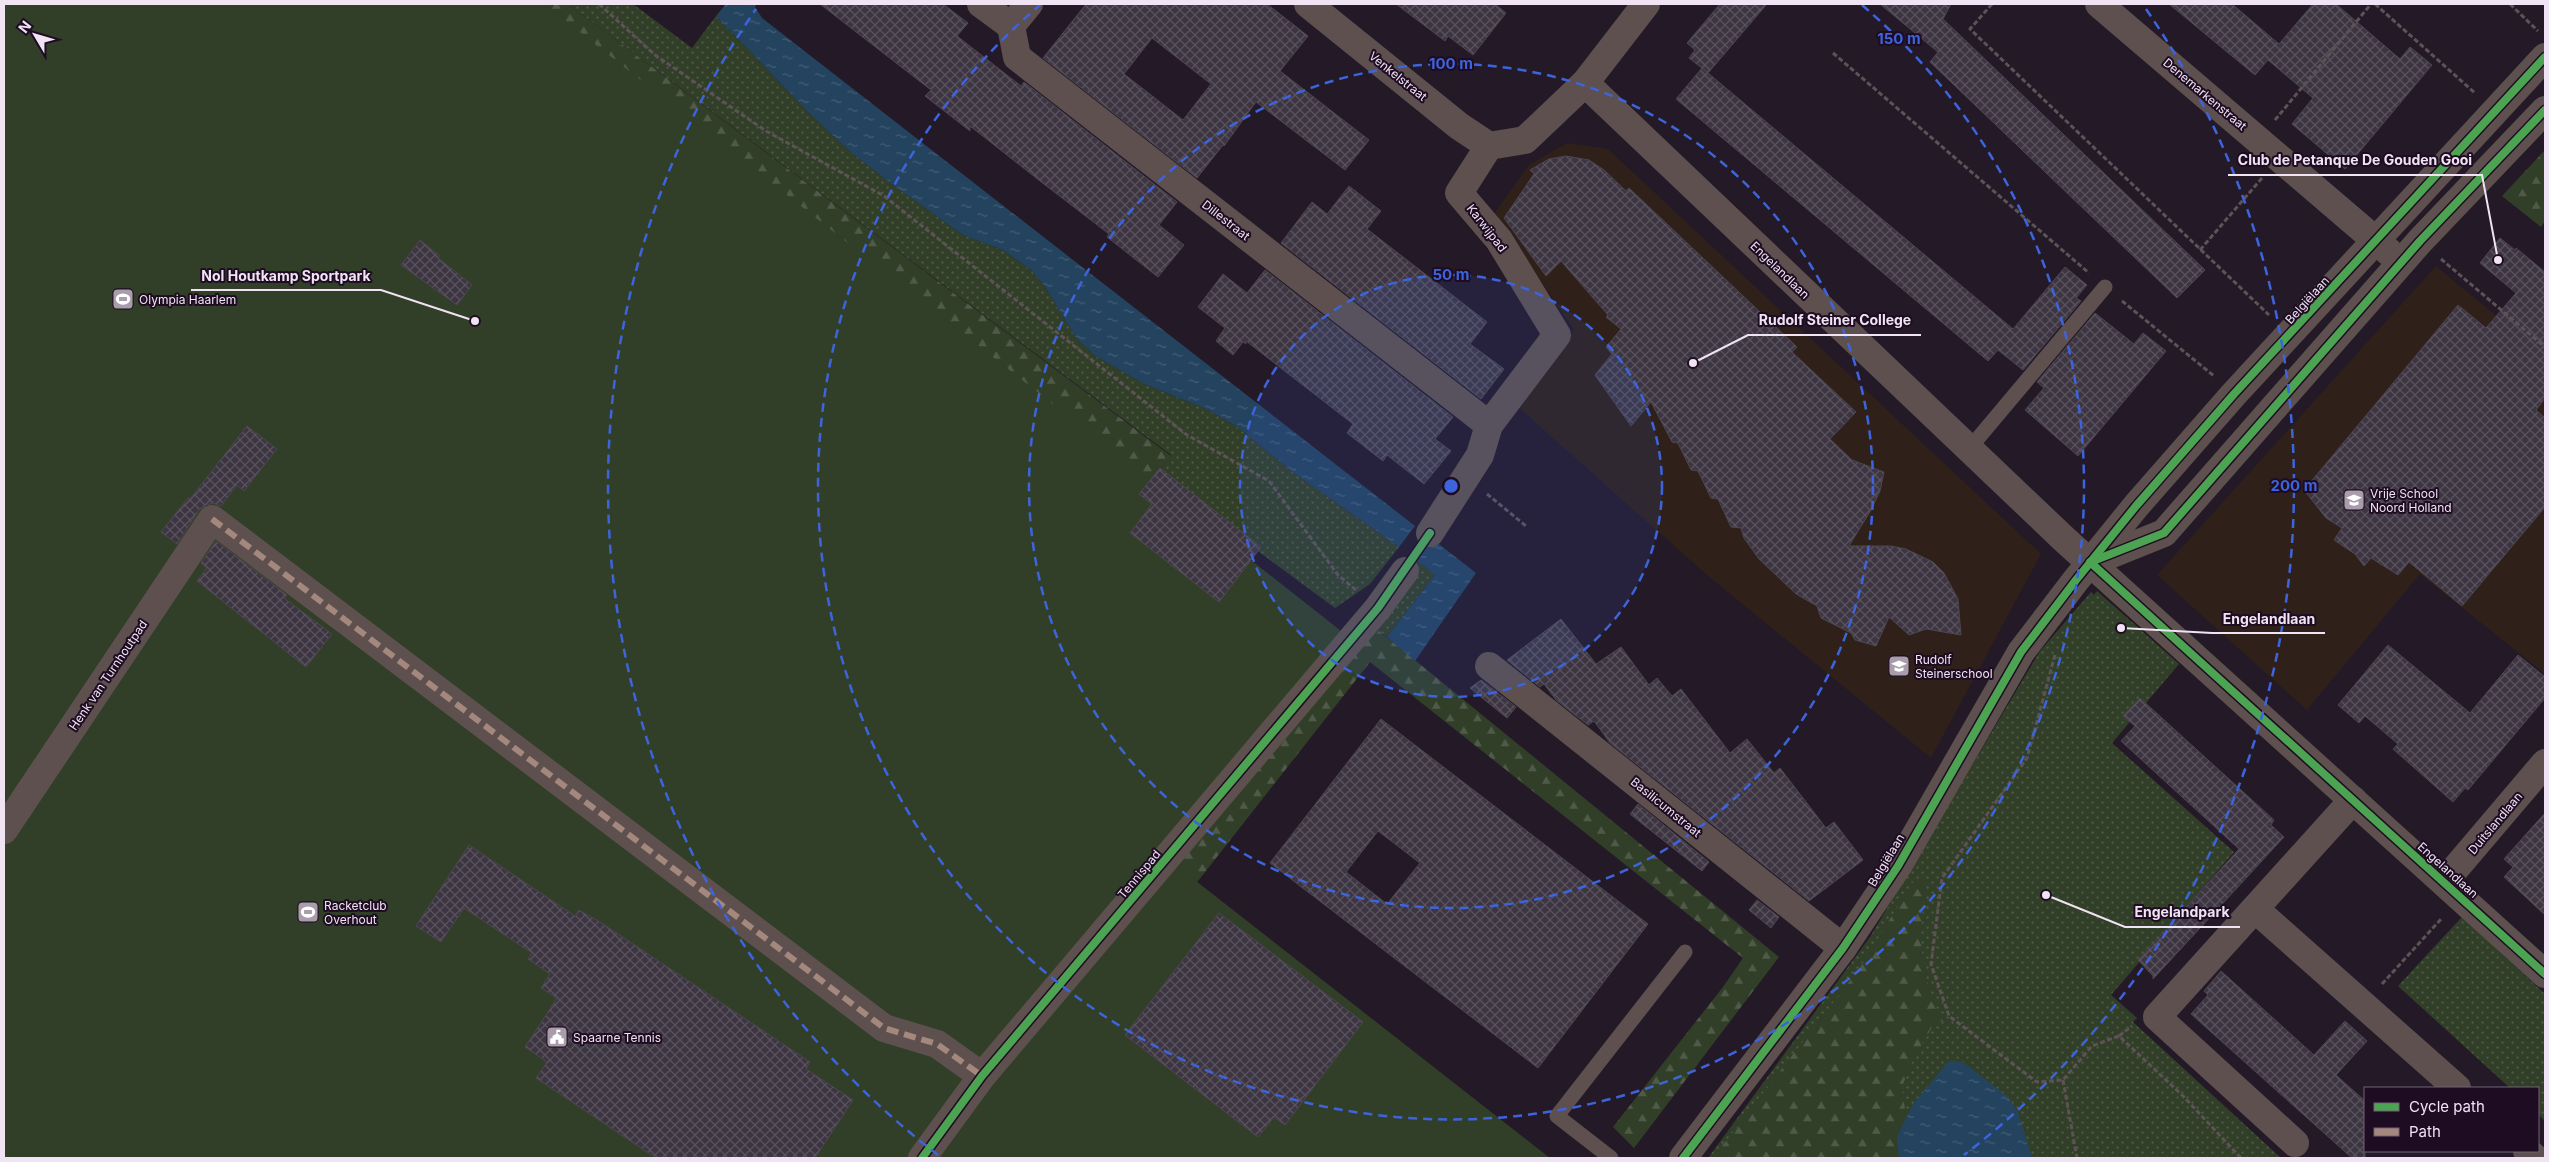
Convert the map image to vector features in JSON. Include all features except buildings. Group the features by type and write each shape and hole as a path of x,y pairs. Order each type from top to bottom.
{"street":[{"path":"981,4 1011,26 1029,4"},
{"name":"Venkelstraat","path":"1308,4 1460,126 1489,146"},
{"name":"Denemarkenstraat","path":"2099,4 2401,262"},
{"path":"1489,146 1525,140 1584,83 1632,8"},
{"name":"Dillestraat","path":"1011,26 1017,57 1489,425"},
{"name":"Belgiëlaan","path":"1684,1158 1843,948 1898,866 2021,652 2090,562 2136,506 2234,394 2545,57"},
{"name":"Engelandlaan","path":"1584,83 2090,562 2545,974"},
{"path":"2090,562 2164,533 2401,262 2545,110"},
{"name":"Karwijpad","path":"1489,146 1459,193 1499,240 1557,335 1489,425"},
{"path":"1430,533 1480,455 1489,425"},
{"name":"Henk van Turnhoutpad","path":"4,830 212,519 884,1028 937,1044 982,1076"},
{"name":"Tennispad","path":"922,1158 982,1076 1378,608 1405,571"},
{"name":"Basilicumstraat","path":"1489,666 1843,948"},
{"name":"Duitslandlaan","path":"2453,890 2545,764"},
{"path":"2295,1143 2157,1017 2353,800"},
{"path":"2255,909 2456,1087"}],"lane":[{"path":"1969,449 2105,287"},
{"path":"1605,1154 1557,1116 1685,952"}],"path":[{"path":"599,4 655,55 766,131 884,196 1187,435 1269,481 1338,575 1378,608"},
{"path":"1992,4 1970,29 2273,318"},
{"path":"2259,140 2373,4 2480,96"},
{"path":"2510,4 2539,31"},
{"path":"1833,53 2105,287 2217,378"},
{"path":"2200,250 2280,158"},
{"path":"2420,241 2545,347"},
{"path":"1466,476 1526,526"},
{"path":"2058,645 2027,758 1942,878 1932,964 1949,1016 2037,1082 2063,1080 2092,1046 2119,1036 2183,1096 2240,1158"},
{"path":"2363,1005 2453,890"},
{"path":"2063,1080 2077,1158"}],"shaded area":[{"path":"1567,143 1608,149 2041,554 1931,758 1707,575 1518,407 1574,329 1494,214 1529,165"},
{"name":"Vrije School Noord Holland","path":"2436,266 2545,356 2545,425 2428,565 2545,432 2545,674 2420,574 2307,710 2157,575"}],"green space":[{"path":"4,4 544,4 1350,638 1173,863 1550,1158 4,1158"},
{"path":"513,4 568,4 1171,456 1146,487"},
{"path":"568,4 633,4 692,48 716,16 809,113 847,149 890,183 963,235 1003,250 1031,270 1046,288 1076,338 1094,355 1144,384 1204,408 1236,426 1294,473 1399,547 1370,584 1335,608 1251,546 1158,473 1171,455"},
{"path":"2545,150 2545,221 2541,227 2502,196"},
{"path":"1415,559 1435,575 1387,637 1367,621"},
{"path":"2097,591 2179,664 2112,743 2234,852 2111,995 2137,1018 2133,1022 2281,1158 1708,1158 1870,937 2040,651 2091,592 2094,595"},
{"path":"1367,621 1779,957 1634,1148 1613,1127 1723,987 1743,958 1370,662 1198,881 1089,1026 1128,918"},
{"path":"1927,880 1922,917 1922,952 1929,987 1943,1021 1932,1027 1914,1058 1902,1086 1906,1119 1897,1136 1899,1158 1713,1158 1859,969 1913,882"},
{"path":"2462,917 2545,994 2545,1121 2539,1115 2539,1087 2509,1087 2398,986"}],"water":[{"path":"726,4 756,4 755,7 762,18 1415,526 1399,547 1294,473 1236,426 1204,408 1144,384 1094,355 1076,338 1046,288 1031,270 1003,250 963,235 890,183 847,149 809,113 716,16"},
{"path":"1431,538 1476,573 1415,661 1387,637 1435,575 1415,559"},
{"path":"1949,1061 1963,1062 2008,1097 2018,1112 2032,1158 1899,1158 1897,1136 1913,1104"}],"marked path":[{"path":"212,519 884,1028 937,1044 982,1076"}],"cycle path":[{"path":"1683,1158 1843,948 1898,866 2021,652 2076,580 2136,506 2234,394 2545,57"},
{"path":"2093,561 2164,533 2420,241 2545,110"},
{"path":"922,1158 982,1076 1378,608 1430,533"},
{"path":"2090,562 2545,974"}],"place":[{"name":"Club de Petanque De Gouden Gooi","path":"2498,260"},
{"name":"Olympia Haarlem","path":"123,299"},
{"name":"Nol Houtkamp Sportpark","path":"475,321"},
{"name":"Rudolf Steiner College","path":"1693,363"},
{"name":"Vrije School Noord Holland","path":"2354,500"},
{"name":"Engelandlaan","path":"2121,628"},
{"name":"Rudolf Steinerschool","path":"1899,666"},
{"name":"Engelandpark","path":"2046,895"},
{"name":"Racketclub Overhout","path":"308,912"},
{"name":"Spaarne Tennis","path":"557,1037"}]}
